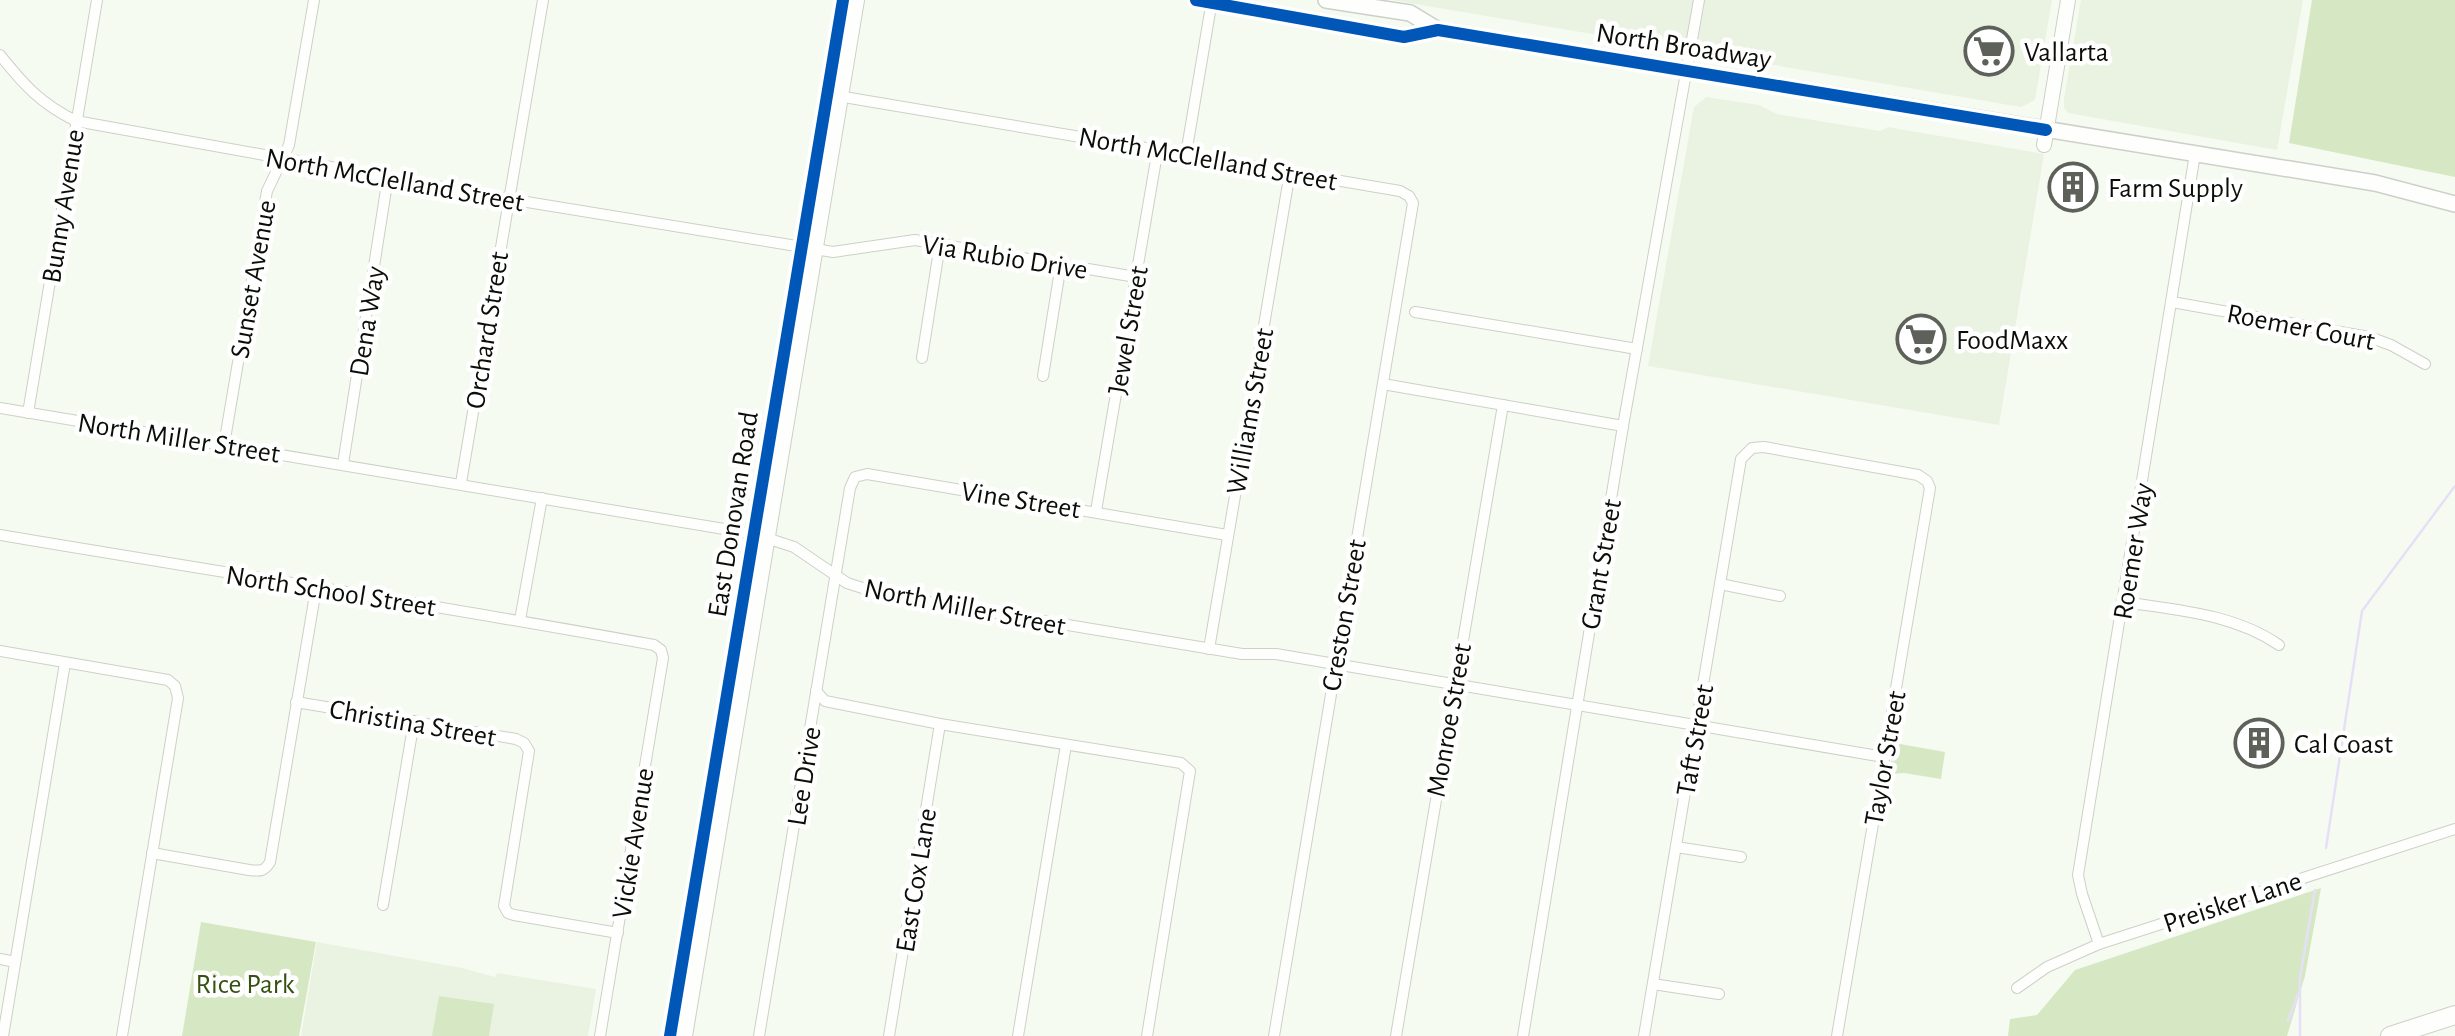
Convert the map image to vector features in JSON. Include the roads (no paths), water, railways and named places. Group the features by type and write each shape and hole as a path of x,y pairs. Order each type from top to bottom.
{"highway":[{"path":"2390,1036 2455,1014"}],"main road":[{"name":"East Donovan Road","path":"670,1036 761,535 834,95 843,0"},
{"name":"East Donovan Road","path":"834,95 857,0"},
{"name":"North Broadway","path":"1326,0 1410,13 1438,30"},
{"path":"2045,138 2068,0"},
{"name":"North Broadway","path":"1207,1 1404,37 1438,30 1687,70 2045,138 2195,154 2374,183 2455,204"},
{"name":"East Donovan Road","path":"685,1036 761,535"}],"street":[{"name":"Bunny Avenue","path":"28,413 97,0"},
{"name":"Sunset Avenue","path":"224,445 267,191 290,145 314,0"},
{"name":"Orchard Street","path":"461,483 543,0"},
{"name":"Grant Street","path":"1523,1036 1623,426 1699,0"},
{"path":"1186,154 1207,1"},
{"name":"North McClelland Street","path":"0,55 44,104 76,121 282,160 809,247"},
{"name":"North McClelland Street","path":"834,95 1158,148 1400,191 1410,196"},
{"name":"Jewel Street","path":"1096,511 1158,148"},
{"name":"Roemer Way","path":"2099,944 2078,875 2195,154"},
{"name":"Williams Street","path":"1209,649 1290,172"},
{"name":"Dena Way","path":"343,464 388,177"},
{"name":"Creston Street","path":"1274,1036 1413,207 1410,196"},
{"name":"Via Rubio Drive","path":"809,247 833,252 914,240 1136,277"},
{"path":"922,358 940,244"},
{"path":"1043,376 1062,264"},
{"name":"Roemer Court","path":"2172,302 2369,337 2426,364"},
{"path":"1415,312 1637,349"},
{"path":"1383,384 1623,426"},
{"name":"Monroe Street","path":"1396,1036 1503,405"},
{"name":"North Miller Street","path":"0,408 761,535 804,552 847,584 881,594 1209,649 1276,654 1884,757"},
{"name":"Taylor Street","path":"1752,448 1918,475 1928,481 1930,488 1838,1036"},
{"name":"Taft Street","path":"1644,1036 1741,459 1752,448"},
{"name":"Vine Street","path":"845,516 855,477 867,474 1227,535"},
{"path":"520,620 542,498"},
{"name":"Lee Drive","path":"759,1036 845,516"},
{"name":"North School Street","path":"0,535 520,620 654,645 661,650"},
{"path":"1720,584 1780,596"},
{"path":"152,854 249,870 266,869 316,588"},
{"path":"2124,602 2216,617 2265,635 2280,645"},
{"name":"Vickie Avenue","path":"600,1036 663,658 661,650"},
{"path":"0,651 168,680 175,686 178,698 122,1036"},
{"path":"3,1036 64,663"},
{"path":"816,692 826,701 940,724 1188,767 1147,1036"},
{"name":"Christina Street","path":"296,702 516,739 528,747 504,906 508,913 618,933"},
{"path":"383,905 414,722"},
{"name":"East Cox Lane","path":"889,1036 940,724"},
{"path":"1018,1036 1066,744"},
{"name":"Preisker Lane","path":"2017,988 2047,967 2099,944 2455,829"},
{"path":"1676,847 1741,857"},
{"path":"0,959 15,962"},
{"path":"1653,984 1719,994"}],"waterway":[{"path":"2326,848 2362,611 2455,486"},
{"path":"2300,1036 2300,977 2315,890"},
{"path":"2288,1021 2298,994"}],"place":[{"name":"Vallarta","path":"1989,51"},
{"name":"Farm Supply","path":"2073,187"},
{"name":"FoodMaxx","path":"1921,339"},
{"name":"Cal Coast","path":"2259,743"}],"park label":[{"name":"Rice Park","path":"245,983"}]}
